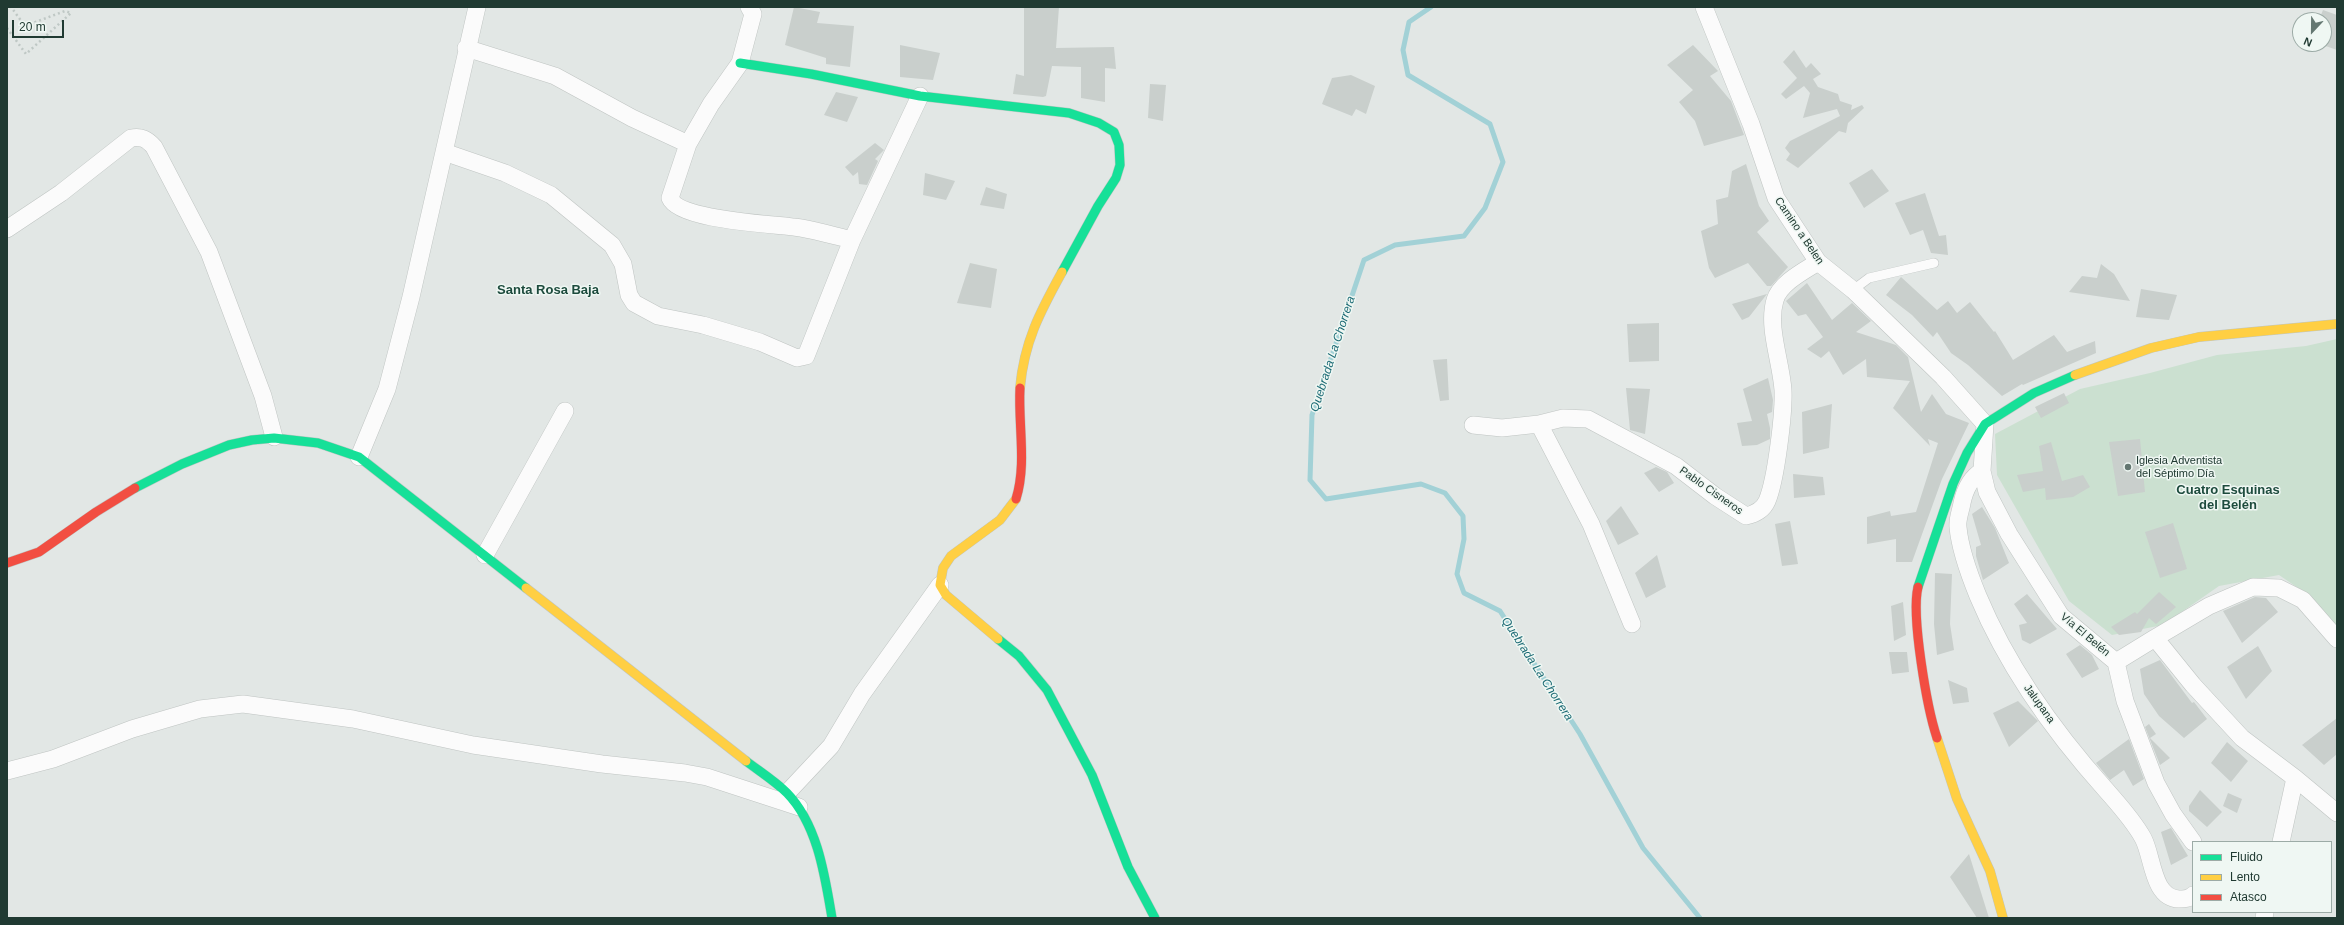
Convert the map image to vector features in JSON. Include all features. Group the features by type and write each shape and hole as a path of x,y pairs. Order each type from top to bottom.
{"street":[{"path":"359,457 387,389 412,296 466,48 477,7"},
{"path":"749,7 752,14 740,63 711,104 688,144 670,198 672,204 680,209 756,224 801,228 852,240"},
{"name":"Camino a Belen","path":"1704,7 1751,124 1776,198 1818,262 1853,290 1943,377 1984,424"},
{"path":"466,48 555,76 632,118 688,144"},
{"path":"740,63 811,74 920,96 1069,113 1099,123 1114,132 1119,145 1120,165 1116,178 1098,206 1036,320 1027,344 1022,366 1019,408 1022,480 1016,499 1000,520 951,556 943,568 940,585 862,694 832,746 787,793"},
{"path":"444,152 505,173 551,195 612,245 623,264 630,295 634,303 658,316 702,325 760,342 797,358 806,356 852,240 920,96"},
{"path":"7,229 61,193 131,138 140,136 149,141 154,147 210,252 263,396 274,438"},
{"name":"Pablo Cisneros","path":"1473,424 1502,428 1539,424 1563,418 1588,419 1676,466 1746,516 1757,513 1767,502 1780,428 1783,392 1773,324 1775,300 1779,292 1799,274 1818,262"},
{"path":"2003,918 1990,871 1957,799 1932,724 1923,671 1915,599 1922,570 1953,484 1967,453 1984,424 2034,393 2068,378 2151,348 2199,337 2337,324"},
{"path":"485,555 564,411"},
{"path":"1539,424 1592,524 1632,624"},
{"name":"Vía El Belén","path":"1984,424 1982,471 1987,492 2034,576 2061,616 2116,662 2209,606 2253,587 2279,588 2303,600 2337,639"},
{"path":"7,563 30,556 97,512 177,467 214,450 243,441 274,438 318,443 359,457 787,793 799,807 812,837 839,918"},
{"name":"Jalupana","path":"1982,471 1974,476 1964,493 1958,525 1970,575 1986,616 2020,678 2081,762 2133,821 2144,839 2159,886 2166,894 2176,899 2185,899 2192,896"},
{"path":"940,585 946,595 1019,656 1047,690 1092,774 1128,867 1155,918"},
{"path":"2155,638 2193,685 2242,738 2295,778 2337,813"},
{"path":"2116,662 2125,701 2156,783 2173,814 2192,841"},
{"path":"7,771 53,759 132,729 200,709 243,704 353,719 473,744 602,764 685,773 707,777 799,807"},
{"path":"2281,841 2295,778"},
{"path":"828,888 832,918"}],"lane":[{"path":"1853,290 1869,278 1934,264"}],"path":[{"path":"7,28 26,54 71,13 65,11 25,26 11,7"}],"green space":[{"path":"2337,339 2337,633 2304,592 2279,575 2219,586 2163,625 2112,635 2069,601 1997,475 1995,434 2080,389 2150,373 2217,355 2306,346"}],"building":[{"path":"794,7 820,12 817,23 854,26 850,67 826,64 826,58 785,45"},
{"path":"1024,7 1059,7 1056,48 1114,47 1116,69 1105,68 1105,102 1081,98 1081,67 1052,66 1046,96 1013,94 1016,74 1024,76"},
{"path":"2332,13 2337,15 2337,50 2332,48"},
{"path":"900,45 940,53 933,80 900,77"},
{"path":"1693,45 1718,71 1710,76 1731,101 1744,135 1704,146 1695,121 1679,102 1693,90 1667,65"},
{"path":"1794,50 1806,68 1811,63 1821,74 1813,79 1818,87 1838,94 1840,101 1852,105 1851,110 1862,105 1864,108 1848,123 1846,133 1839,131 1798,168 1786,160 1790,154 1785,148 1790,141 1840,116 1837,109 1803,118 1810,93 1804,86 1786,99 1781,94 1797,78 1783,62"},
{"path":"1351,75 1375,86 1366,114 1356,109 1352,116 1322,104 1332,78"},
{"path":"1150,84 1166,85 1163,121 1148,118"},
{"path":"836,92 858,97 847,122 824,115"},
{"path":"875,143 884,150 875,159 878,161 867,185 859,184 858,172 853,176 845,167"},
{"path":"1746,164 1759,206 1769,221 1757,232 1788,267 1771,286 1767,286 1748,263 1715,278 1709,268 1701,231 1718,224 1716,200 1728,197 1732,171"},
{"path":"1872,169 1889,191 1864,208 1849,183"},
{"path":"925,173 955,181 946,200 923,195"},
{"path":"986,187 1007,194 1004,209 980,205"},
{"path":"1925,193 1939,236 1946,235 1948,255 1931,253 1923,230 1910,235 1895,203"},
{"path":"970,263 997,269 991,308 957,303"},
{"path":"2101,264 2114,274 2130,301 2069,292 2082,276 2097,278"},
{"path":"1901,277 1937,310 1948,301 1957,313 1970,302 1994,332 1995,331 2013,360 2054,335 2067,352 2095,341 2096,353 2023,385 2022,384 2002,396 1968,365 1951,353 1937,332 1933,337 1912,315 1886,295"},
{"path":"1807,283 1832,320 1852,303 1871,321 1856,332 1896,345 1908,357 1921,412 1932,394 1946,414 1969,423 1942,479 1912,562 1896,562 1896,539 1867,544 1867,517 1890,511 1891,516 1916,512 1938,443 1928,439 1930,446 1893,408 1910,381 1867,377 1866,359 1843,375 1829,351 1821,358 1807,349 1823,337 1806,314 1798,316 1786,301"},
{"path":"2141,289 2177,295 2169,320 2136,317"},
{"path":"1767,294 1749,317 1742,320 1732,304"},
{"path":"1659,323 1659,361 1629,362 1627,324"},
{"path":"1447,359 1449,400 1440,401 1433,360"},
{"path":"1768,378 1773,400 1772,412 1767,414 1770,428 1770,439 1757,445 1742,446 1737,423 1752,421 1743,389"},
{"path":"1626,388 1650,389 1645,434 1630,430"},
{"path":"2064,393 2069,403 2041,418 2035,407"},
{"path":"1832,404 1829,448 1803,454 1802,412"},
{"name":"Iglesia Adventista del Séptimo Día","path":"2140,439 2145,492 2118,496 2109,442"},
{"path":"2051,442 2062,481 2083,475 2090,487 2073,497 2046,500 2045,488 2023,492 2017,475 2043,471 2039,446"},
{"path":"1656,467 1667,472 1674,483 1659,492 1644,473"},
{"path":"1793,474 1823,477 1825,495 1794,498"},
{"path":"1621,506 1639,534 1618,545 1606,521"},
{"path":"1982,507 1995,528 2009,563 1983,580 1976,556 1976,547 1981,545 1972,514"},
{"path":"1790,521 1798,564 1782,566 1775,524"},
{"path":"2173,523 2187,569 2160,578 2145,532"},
{"path":"1657,555 1666,587 1646,598 1635,573"},
{"path":"1935,573 1952,574 1950,624 1954,650 1937,655 1934,624"},
{"path":"2159,592 2176,607 2156,624 2149,618 2141,632 2119,635 2111,627 2135,612 2137,614"},
{"path":"2027,594 2057,629 2030,644 2022,640 2019,625 2027,623 2014,604"},
{"path":"2255,597 2266,598 2278,612 2242,643 2223,611"},
{"path":"1903,602 1906,635 1894,641 1891,606"},
{"path":"2080,645 2092,655 2099,669 2082,678 2066,654"},
{"path":"2258,646 2272,671 2246,699 2227,667"},
{"path":"1889,652 1907,652 1909,672 1892,674"},
{"path":"2160,660 2192,703 2194,702 2207,719 2184,738 2159,716 2144,694 2140,669"},
{"path":"1948,680 1967,688 1969,702 1953,704"},
{"path":"2018,701 2038,721 2009,747 1993,713"},
{"path":"2337,718 2337,754 2324,765 2302,745"},
{"path":"2149,724 2156,734 2150,738 2170,758 2160,765 2145,727"},
{"path":"2129,739 2144,779 2133,786 2124,770 2110,780 2096,763"},
{"path":"2227,742 2248,761 2231,782 2211,763"},
{"path":"2200,790 2222,812 2207,827 2189,811 2189,806"},
{"path":"2228,793 2242,799 2237,813 2223,806"},
{"path":"2171,828 2188,856 2171,865 2161,832"},
{"path":"1969,854 1989,918 1977,918 1950,877"}],"waterway":[{"name":"Quebrada La Chorrera","path":"1431,7 1409,22 1403,50 1408,75 1490,124 1503,162 1485,208 1464,236 1395,245 1364,260 1312,415 1310,480 1326,499 1421,484 1445,493 1463,516 1464,539 1457,574 1464,593 1500,611 1580,734 1643,848 1700,918"}],"traffic: fast":[{"path":"740,63 811,74 920,96 1069,113 1099,123 1114,132 1119,145 1120,165 1116,178 1098,206 1062,272"},
{"path":"1918,587 1953,484 1967,453 1985,424 2034,393 2075,375"},
{"path":"135,488 182,464 229,445 252,440 274,438 318,443 359,457 526,588"},
{"path":"998,639 1019,656 1047,690 1092,775 1128,867 1155,918"},
{"path":"746,761 787,793 798,806 806,820 813,836 823,869 832,918"}],"traffic: slow":[{"path":"1020,388 1025,356 1034,328 1062,272"},
{"path":"2075,375 2151,348 2199,337 2337,324"},
{"path":"998,639 946,595 940,585 943,568 951,556 1000,520 1016,499"},
{"path":"526,588 746,761"},
{"path":"1937,738 1957,799 1990,871 2003,918"}],"traffic: jam":[{"path":"1016,499 1022,458 1020,388"},
{"path":"7,563 39,552 96,512 135,488"},
{"path":"1918,587 1916,601 1918,640 1929,706 1937,738"}],"place":[{"name":"Iglesia Adventista del Séptimo Día","path":"2128,467"}],"district":[{"name":"Santa Rosa Baja","path":"548,290"},
{"name":"Cuatro Esquinas del Belén","path":"2228,498"}]}
